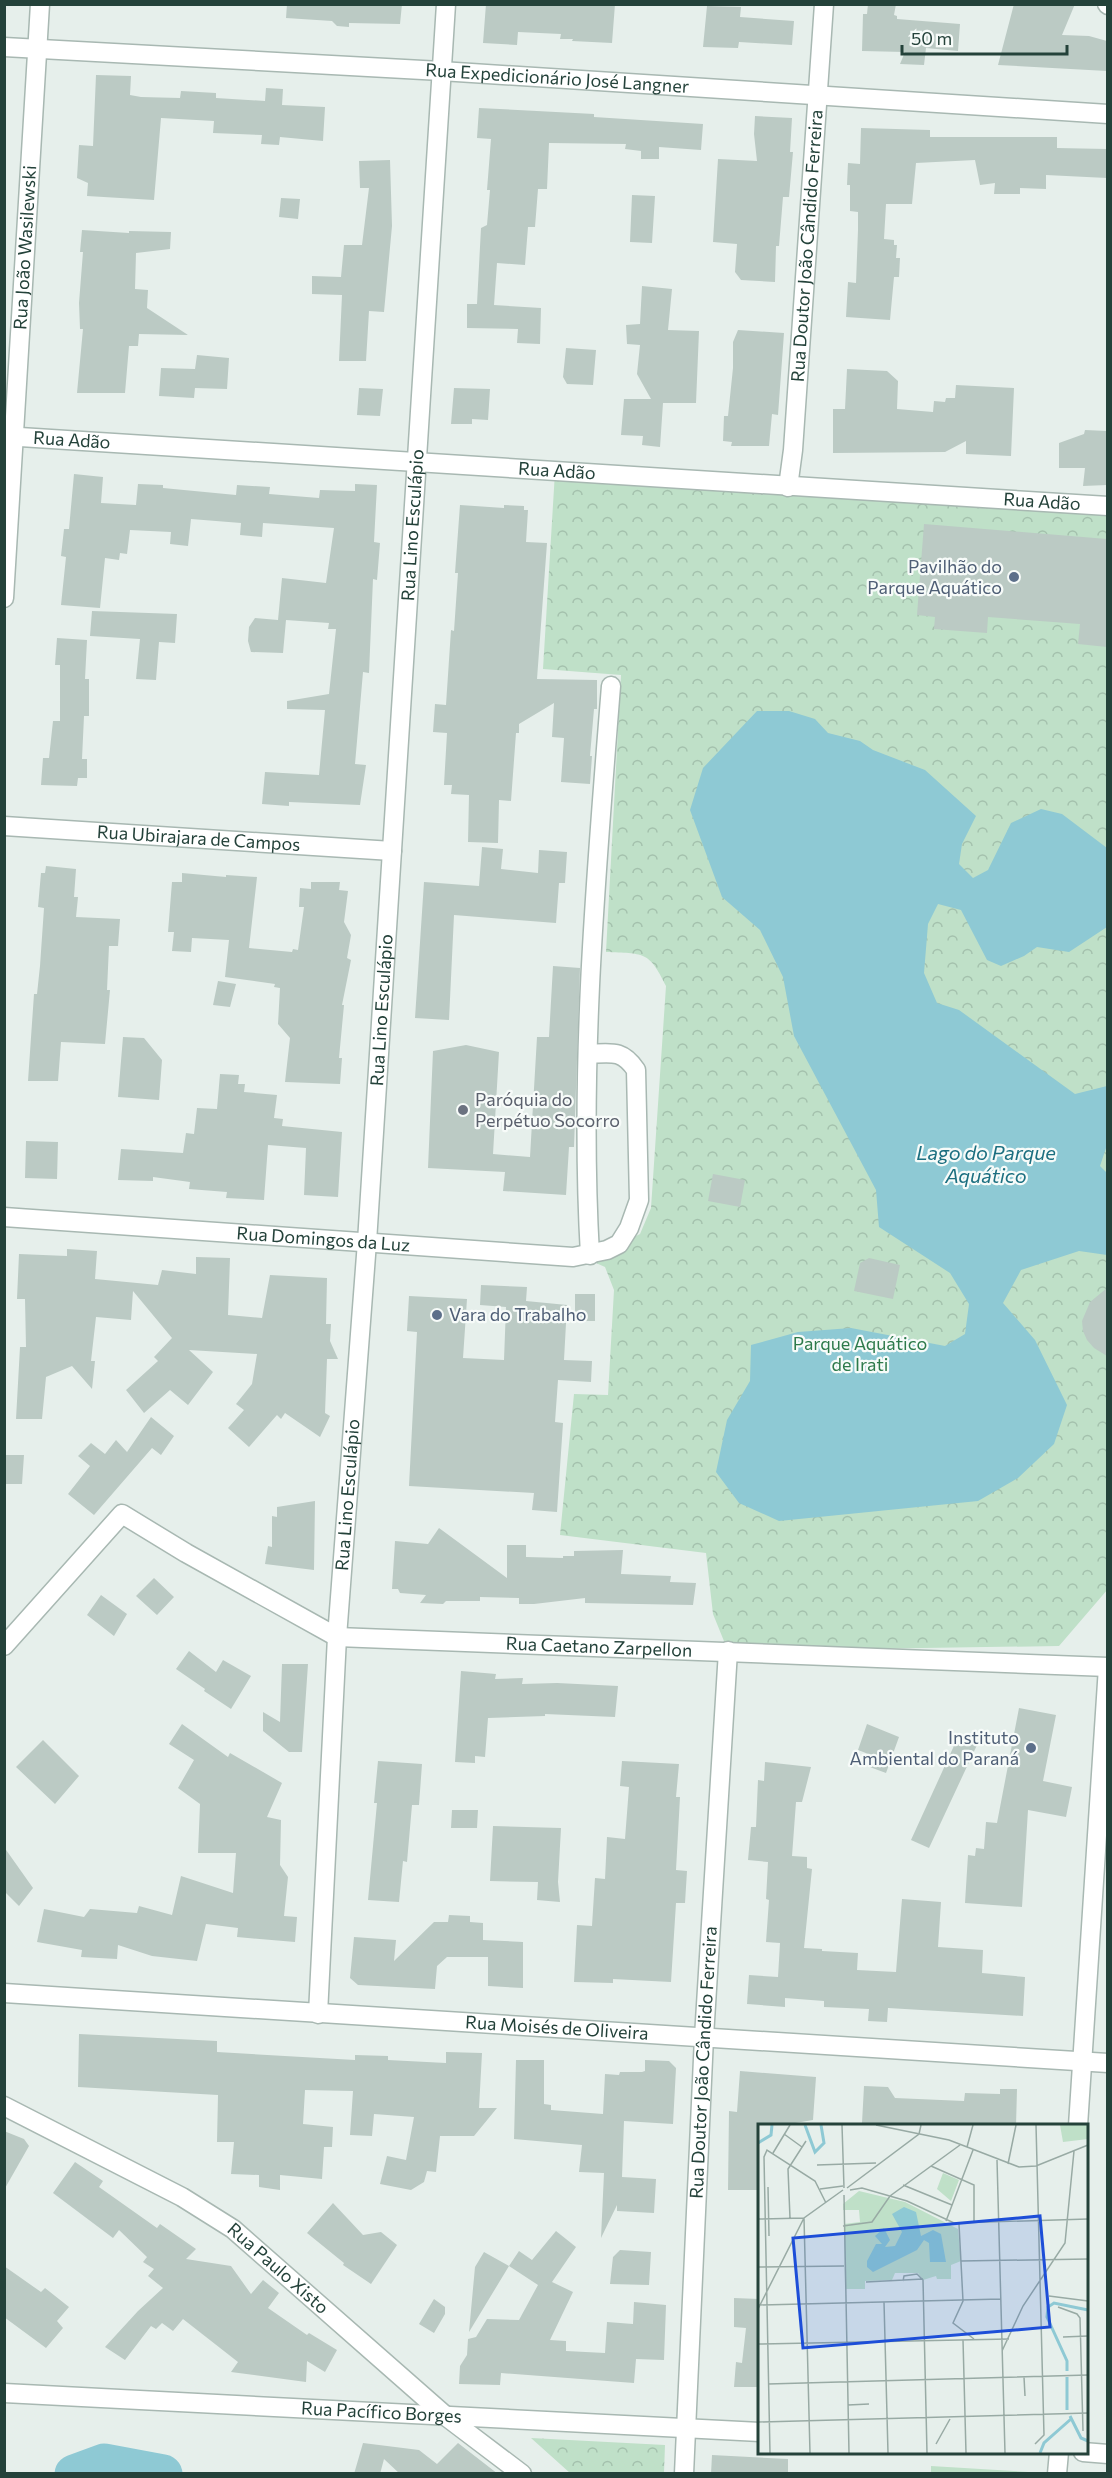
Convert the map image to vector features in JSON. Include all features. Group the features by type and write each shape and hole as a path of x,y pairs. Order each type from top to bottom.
{"street":[{"name":"Rua João Wasilewski","path":"4,598 10,436 40,4"},
{"name":"Rua Lino Esculápio","path":"318,2014 337,1637 367,1242 446,4"},
{"name":"Rua Doutor João Cândido Ferreira","path":"788,486 793,450 824,4"},
{"name":"Rua Expedicionário José Langner","path":"4,47 441,71 1107,114"},
{"name":"Rua Adão","path":"10,436 1107,506"},
{"path":"590,1255 586,1187 591,951 611,686"},
{"name":"Rua Ubirajara de Campos","path":"4,826 392,851"},
{"name":"Rua Domingos da Luz","path":"4,1217 573,1257 590,1255 619,1245 629,1228 639,1200 636,1070 629,1059 618,1053 588,1054"},
{"name":"Rua Caetano Zarpellon","path":"4,1646 122,1514 186,1554 337,1637 1107,1667"},
{"name":"Rua Doutor João Cândido Ferreira","path":"684,2474 704,2037 728,1651"},
{"path":"1078,2124 1103,1816 1107,1667"},
{"name":"Rua Moisés de Oliveira","path":"4,1993 1107,2063"},
{"name":"Rua Paulo Xisto","path":"4,2106 182,2197 233,2229 448,2418 522,2474"},
{"name":"Rua Pacífico Borges","path":"4,2393 448,2418 758,2432"},
{"path":"1088,2452 1107,2454"},
{"path":"1058,2474 1059,2454"}],"green space":[{"name":"Parque Aquático de Irati","path":"555,472 1107,508 1108,1589 1059,1646 728,1651 713,1614 706,1553 560,1535 574,1394 608,1395 614,1290 605,1267 578,1255 607,1251 640,1234 651,1208 666,986 655,966 644,956 606,952 621,675 543,669"},
{"path":"531,2438 665,2445 664,2473 570,2473"},
{"path":"931,2466 1045,2473 931,2473"}],"water":[{"name":"Lago do Parque Aquático","path":"757,711 789,711 815,719 828,733 860,741 873,750 925,770 976,816 962,844 959,864 973,878 988,870 1011,823 1041,809 1062,814 1107,848 1107,927 1069,952 1037,947 1024,956 1001,966 987,960 961,910 938,904 928,924 924,973 937,1003 959,1010 1075,1094 1107,1086 1107,1145 1100,1166 1107,1173 1107,1255 1079,1251 1021,1270 1003,1303 1035,1340 1067,1405 1054,1444 1018,1478 978,1501 779,1521 739,1503 716,1472 727,1420 750,1381 751,1345 798,1332 851,1328 945,1346 965,1334 969,1304 950,1273 879,1227 876,1190 794,1036 783,977 760,930 722,897 690,810 703,768"}],"building":[{"path":"287,4 402,4 400,24 349,23 349,27 337,26 332,21 286,18"},
{"path":"486,4 615,4 612,43 560,39 561,34 518,32 517,45 483,43"},
{"path":"868,4 896,4 894,15 897,19 960,24 958,51 926,48 924,65 900,64 905,52 862,51 863,14 867,14"},
{"path":"1014,4 1075,4 1062,35 1089,36 1107,41 1107,71 998,65"},
{"path":"707,6 741,7 740,17 794,21 792,45 739,42 738,48 703,47"},
{"path":"96,75 131,76 130,95 141,97 180,98 181,91 216,93 216,98 265,101 266,88 283,89 282,105 325,107 323,141 280,137 279,145 261,144 262,135 213,133 214,121 161,118 154,200 87,196 88,183 77,178 79,145 93,146"},
{"path":"479,108 594,114 594,117 703,124 701,150 659,147 659,159 641,159 641,151 625,149 626,144 549,143 547,189 538,189 535,227 528,227 525,265 497,263 494,305 541,308 540,344 517,343 518,329 467,328 467,304 477,304 481,228 487,225 490,190 487,190 491,139 477,138"},
{"path":"755,116 792,118 790,152 793,152 789,197 783,197 779,246 776,246 775,282 741,280 735,272 737,244 713,242 718,159 757,161"},
{"path":"861,128 930,130 930,137 1057,137 1057,148 1107,149 1107,178 1046,175 1046,189 1020,188 1020,194 994,194 995,183 980,185 975,160 916,163 912,204 886,204 884,239 894,240 894,245 897,245 896,258 900,258 899,277 894,277 890,320 846,317 848,282 856,283 858,230 858,212 850,211 850,185 847,185 848,163 860,164"},
{"path":"390,160 392,226 384,312 369,311 366,361 339,361 342,295 312,294 312,276 341,277 344,245 362,245 369,188 360,188 359,161"},
{"path":"632,195 655,196 652,243 630,242"},
{"path":"281,198 300,199 298,219 279,217"},
{"path":"82,230 129,233 129,231 171,232 170,249 136,253 135,289 148,290 147,308 188,335 139,334 138,346 129,346 125,393 77,393 83,329 80,329 79,303 83,252 80,252"},
{"path":"642,286 672,289 668,330 699,331 696,403 663,403 660,447 642,445 643,436 621,435 624,399 651,399 637,374 640,345 627,344 626,325 640,324"},
{"path":"738,330 784,333 778,415 772,414 769,446 731,446 732,442 723,441 724,416 728,416 733,368 733,342"},
{"path":"566,348 596,350 593,385 567,384 563,377"},
{"path":"197,355 229,358 227,389 195,388 194,398 159,396 161,368 195,369"},
{"path":"847,369 887,371 898,381 897,409 933,412 934,401 945,402 946,398 955,398 956,385 1014,388 1011,456 966,454 966,441 945,452 833,453 833,409 845,409"},
{"path":"359,388 383,389 380,416 357,415"},
{"path":"454,388 490,389 488,420 472,419 472,424 451,424"},
{"path":"1085,430 1107,431 1107,485 1083,486 1085,468 1059,468 1059,443 1084,434"},
{"path":"74,474 103,477 101,503 136,505 138,484 236,495 237,485 270,487 269,494 319,498 320,490 355,491 355,484 377,485 374,542 380,543 377,580 373,579 369,673 363,672 355,764 366,765 360,805 289,802 289,806 262,804 265,772 319,775 325,710 287,709 287,701 329,694 336,629 328,629 329,623 286,620 283,653 251,652 248,641 249,627 255,618 278,620 282,578 326,583 334,528 263,523 262,537 240,535 241,523 191,519 188,546 170,544 171,532 130,530 127,554 120,553 119,560 105,558 100,608 61,605 66,557 61,556 64,529 69,529"},
{"path":"460,505 504,508 504,505 524,506 524,510 528,510 526,542 547,543 537,679 597,680 597,709 594,709 590,784 561,782 564,738 552,737 554,703 519,724 519,733 516,733 511,801 499,800 498,843 468,842 469,795 451,794 452,785 444,785 447,733 433,732 435,704 446,705 451,630 454,631"},
{"name":"Pavilhão do Parque Aquático","path":"924,524 1107,539 1107,647 1078,644 1080,624 988,617 987,633 934,629 935,617 917,615"},
{"path":"92,611 177,614 175,643 159,642 156,680 136,679 140,639 90,636"},
{"path":"57,638 87,640 85,679 89,679 89,716 84,716 82,759 87,759 87,778 78,778 77,786 41,785 43,758 49,758 53,721 60,721 60,665 55,665"},
{"path":"482,847 503,849 501,869 538,873 539,850 567,852 565,883 559,883 556,923 454,915 449,1020 415,1018 424,882 479,886"},
{"path":"46,866 76,869 74,897 78,897 76,917 120,919 118,946 109,946 107,990 110,990 105,1044 61,1042 58,1081 28,1081 34,994 37,994 44,908 38,907 41,873 45,873"},
{"path":"182,873 257,877 249,948 292,952 293,949 298,950 304,907 299,907 300,888 311,889 311,882 340,882 339,890 348,891 344,922 351,935 347,958 351,960 342,1005 344,1005 339,1058 342,1058 340,1084 285,1082 290,1038 278,1024 280,988 274,987 275,984 225,977 229,940 192,938 191,952 172,951 174,932 168,932 172,882 182,882"},
{"path":"553,966 580,968 574,1147 569,1147 566,1195 503,1191 505,1172 428,1168 433,1051 466,1045 499,1052 493,1154 530,1157 537,1037 549,1037"},
{"path":"218,981 236,984 230,1007 213,1005"},
{"path":"123,1037 144,1038 162,1060 159,1100 118,1097"},
{"path":"220,1074 239,1075 238,1084 245,1084 244,1092 277,1095 274,1118 283,1119 282,1126 342,1132 338,1197 304,1195 306,1148 268,1145 264,1200 226,1198 227,1192 189,1189 190,1182 153,1177 153,1181 118,1180 121,1149 183,1153 186,1133 194,1134 197,1108 217,1109"},
{"path":"26,1141 58,1142 57,1179 25,1178"},
{"path":"713,1174 745,1180 740,1207 708,1201"},
{"path":"67,1249 97,1251 95,1279 158,1285 162,1270 196,1274 196,1257 230,1258 228,1315 262,1318 270,1275 327,1278 326,1324 331,1324 330,1341 338,1359 327,1359 325,1413 330,1416 320,1437 285,1413 281,1419 277,1415 249,1447 228,1428 244,1410 236,1404 252,1384 257,1354 189,1350 213,1372 188,1405 170,1390 144,1413 126,1390 158,1361 154,1357 172,1338 133,1291 131,1320 96,1317 91,1361 95,1361 92,1389 72,1366 46,1377 42,1419 16,1419 20,1347 26,1347 25,1299 17,1299 19,1254 67,1256"},
{"path":"869,1258 900,1265 893,1299 854,1291 860,1263"},
{"path":"481,1285 527,1287 526,1301 567,1305 564,1360 592,1361 591,1382 558,1380 555,1422 563,1423 557,1512 532,1510 534,1493 409,1486 417,1332 407,1331 409,1296 467,1299 463,1358 504,1360 506,1307 480,1305"},
{"path":"1107,1288 1107,1356 1094,1348 1087,1340 1082,1321 1090,1302"},
{"path":"575,1294 595,1294 595,1321 575,1321"},
{"path":"151,1417 174,1436 161,1455 152,1448 94,1515 68,1494 90,1466 78,1456 91,1443 105,1454 116,1440 127,1452"},
{"path":"4,1455 24,1455 22,1484 4,1484"},
{"path":"315,1501 314,1570 265,1564 268,1546 272,1547 272,1516 277,1517 277,1507"},
{"path":"439,1528 507,1578 507,1545 526,1545 526,1557 563,1558 563,1556 574,1556 574,1551 623,1550 621,1574 671,1576 670,1582 696,1583 693,1605 585,1603 585,1598 519,1604 519,1598 480,1597 480,1601 420,1603 426,1595 400,1593 398,1589 392,1589 395,1541 428,1544"},
{"path":"154,1578 174,1597 157,1615 136,1596"},
{"path":"101,1595 127,1614 114,1636 87,1615"},
{"path":"189,1651 216,1672 223,1660 251,1676 231,1709 176,1669"},
{"path":"282,1664 308,1664 302,1752 289,1752 263,1731 263,1712 280,1722"},
{"path":"461,1671 496,1674 495,1679 523,1678 522,1684 618,1686 615,1717 545,1714 545,1716 488,1718 485,1757 475,1756 475,1763 455,1762"},
{"path":"1019,1708 1056,1715 1043,1781 1072,1787 1066,1817 1028,1810 1022,1907 965,1903 968,1855 975,1856 976,1848 984,1849 986,1822 997,1823"},
{"path":"182,1724 228,1757 230,1753 282,1783 267,1817 281,1820 280,1865 288,1877 284,1916 297,1917 295,1942 237,1937 238,1928 206,1924 197,1961 152,1956 118,1945 117,1959 81,1957 82,1950 37,1942 44,1909 84,1917 90,1909 137,1913 139,1906 172,1915 181,1876 233,1893 236,1853 198,1853 200,1804 178,1788 194,1760 169,1744"},
{"path":"867,1724 899,1737 886,1773 867,1766 871,1755 858,1750"},
{"path":"958,1737 977,1745 929,1848 911,1840"},
{"path":"43,1740 79,1776 55,1804 16,1767"},
{"path":"378,1761 422,1764 419,1805 412,1805 407,1862 403,1861 399,1902 368,1900 377,1803 374,1803"},
{"path":"622,1761 679,1764 676,1797 680,1797 676,1870 687,1871 685,1903 676,1903 671,1982 613,1979 613,1983 574,1982 577,1925 592,1926 595,1878 605,1879 607,1837 625,1839 629,1787 620,1786"},
{"path":"765,1762 811,1767 802,1802 796,1802 792,1856 807,1857 807,1868 812,1869 804,1948 858,1953 857,1970 896,1972 902,1899 941,1902 938,1947 983,1950 982,1973 1025,1977 1023,2016 888,2008 887,2022 868,2021 869,2009 824,2007 824,2001 785,1998 785,2007 747,2004 749,1975 778,1977 780,1943 766,1942 769,1900 766,1899 768,1862 748,1860 751,1827 756,1827 758,1780 764,1781"},
{"path":"452,1810 478,1810 477,1828 451,1828"},
{"path":"493,1826 561,1828 558,1882 560,1902 537,1900 538,1882 490,1881"},
{"path":"4,1847 33,1888 19,1906 4,1891"},
{"path":"449,1915 470,1916 470,1922 483,1923 483,1940 523,1942 523,1988 488,1986 488,1957 447,1957 437,1966 435,1989 358,1985 350,1978 354,1937 396,1940 394,1961 434,1922 448,1922"},
{"path":"79,2034 217,2041 217,2052 355,2060 355,2055 388,2056 388,2060 446,2063 446,2052 482,2053 479,2108 497,2108 474,2136 440,2136 436,2172 427,2171 424,2182 411,2190 380,2184 387,2156 406,2160 414,2117 374,2114 372,2136 350,2135 353,2091 305,2090 303,2124 333,2127 332,2147 324,2147 322,2179 280,2175 280,2190 259,2187 259,2175 231,2174 234,2142 217,2142 218,2095 78,2087"},
{"path":"516,2060 544,2060 544,2104 551,2105 551,2110 603,2114 605,2074 619,2075 620,2072 645,2071 645,2060 669,2061 676,2068 673,2124 624,2121 622,2177 656,2179 654,2213 617,2211 617,2205 601,2238 604,2173 579,2172 582,2145 514,2139"},
{"path":"740,2071 816,2077 813,2120 789,2124 758,2124 758,2190 728,2190 729,2111 737,2112"},
{"path":"864,2086 888,2087 895,2098 964,2101 965,2093 1000,2094 1000,2089 1017,2089 1016,2124 862,2123"},
{"path":"4,2131 24,2139 29,2146 4,2190"},
{"path":"75,2162 103,2181 99,2187 157,2228 160,2224 196,2249 186,2259 231,2266 251,2294 263,2280 279,2293 268,2308 307,2335 309,2333 337,2350 325,2372 307,2361 306,2382 231,2372 238,2362 183,2319 173,2331 162,2323 156,2329 151,2326 125,2360 105,2347 163,2288 148,2276 154,2269 143,2262 147,2257 119,2230 113,2238 53,2193"},
{"path":"333,2203 363,2235 381,2232 397,2245 371,2284 343,2265 344,2263 307,2233"},
{"path":"556,2231 576,2247 552,2282 573,2292 550,2340 566,2341 566,2351 605,2353 607,2322 633,2324 634,2302 666,2305 664,2360 636,2359 634,2383 501,2373 500,2385 459,2384 460,2366 467,2355 468,2339 476,2337 487,2319 519,2320 538,2285 509,2266 519,2251 532,2260"},
{"path":"620,2250 651,2252 649,2285 610,2284 613,2257"},
{"path":"484,2252 509,2266 469,2332 475,2267"},
{"path":"4,2266 41,2292 45,2288 69,2307 57,2321 63,2328 46,2348 4,2317"},
{"path":"734,2298 758,2299 758,2387 734,2387 736,2362 742,2363 746,2328 734,2327"},
{"path":"434,2299 445,2307 445,2314 434,2333 419,2324"},
{"path":"363,2443 419,2450 437,2464 458,2443 498,2474 400,2474 384,2459 380,2474 354,2474"},
{"path":"712,2455 788,2459 788,2474 711,2474"}],"waterway":[{"path":"74,2474 104,2463 163,2474"}],"place":[{"name":"Pavilhão do Parque Aquático","path":"1014,577"},
{"name":"Paróquia do Perpétuo Socorro","path":"463,1110"},
{"name":"Vara do Trabalho","path":"437,1315"},
{"name":"Instituto Ambiental do Paraná","path":"1031,1748"}]}
